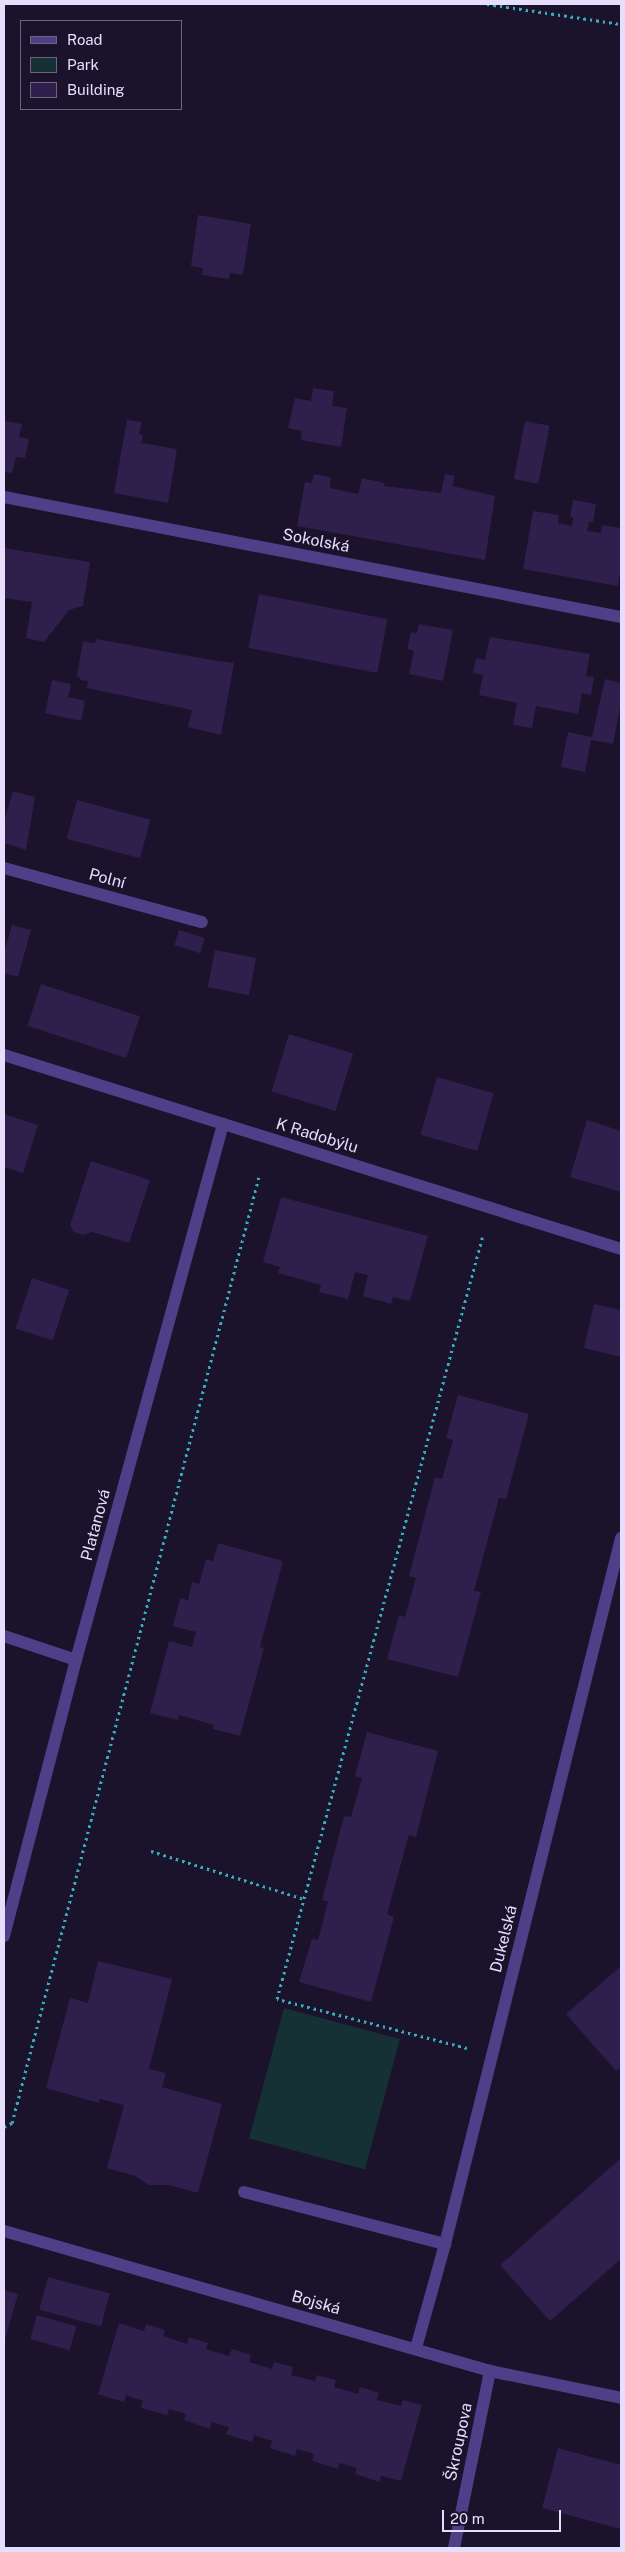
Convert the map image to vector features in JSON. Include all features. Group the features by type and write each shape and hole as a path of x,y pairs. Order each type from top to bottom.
{"street":[{"name":"Sokolská","path":"4,497 621,617"},
{"name":"Polní","path":"4,868 202,922"},
{"name":"K Radobýlu","path":"4,1055 621,1249"},
{"name":"Platanová","path":"4,1936 76,1660 223,1124"},
{"name":"Dukelská","path":"416,2348 445,2244 621,1538"},
{"path":"4,1636 76,1660"},
{"path":"244,2192 445,2244"},
{"name":"Bojská","path":"4,2231 416,2348 490,2371 621,2398"},
{"name":"Škroupova","path":"454,2548 490,2371"}],"path":[{"path":"488,4 621,24"},
{"path":"4,2128 12,2123 259,1177"},
{"path":"490,1207 277,1999 492,2055"},
{"path":"151,1851 304,1899"}],"green space":[{"path":"284,2008 400,2039 365,2169 249,2138"}],"building":[{"path":"198,215 251,224 243,275 230,273 229,279 202,275 203,268 191,266"},
{"path":"313,388 334,391 332,406 347,408 341,447 301,440 302,431 288,428 295,398 311,401"},
{"path":"127,420 142,422 139,434 143,435 141,443 177,449 168,503 114,493"},
{"path":"4,421 22,424 19,437 29,439 25,458 16,457 12,473 4,472"},
{"path":"525,421 550,426 538,484 514,479"},
{"path":"314,474 331,477 330,488 358,494 362,478 384,483 384,486 441,493 445,474 455,476 452,486 495,496 485,560 297,526 305,482 312,483"},
{"path":"573,500 596,504 593,522 589,522 587,531 601,533 602,525 621,528 621,566 618,586 523,569 533,511 559,515 558,523 572,526 573,517 570,517"},
{"path":"4,548 90,562 83,606 69,610 44,642 26,638 32,602 4,598"},
{"path":"259,594 388,619 377,673 249,648"},
{"path":"419,624 453,630 443,681 409,674 414,651 407,649 411,632 417,633"},
{"path":"490,637 590,654 586,676 594,677 591,695 582,693 578,714 536,706 532,728 513,725 517,703 479,695 483,675 473,673 476,658 485,660"},
{"path":"96,639 234,663 221,735 188,727 192,710 87,688 88,681 81,680 77,675 83,641 95,643"},
{"path":"605,679 621,683 621,703 613,744 591,740 585,772 561,767 568,732 592,737"},
{"path":"52,680 71,684 68,697 85,701 81,721 45,713"},
{"path":"13,791 35,797 26,850 4,843 4,821"},
{"path":"77,800 150,820 140,858 67,839"},
{"path":"12,925 31,930 18,977 4,973 4,953"},
{"path":"179,930 205,938 200,953 174,945"},
{"path":"215,950 256,958 249,995 208,987"},
{"path":"41,984 140,1016 126,1058 27,1026"},
{"path":"289,1034 353,1054 336,1111 271,1091"},
{"path":"437,1077 494,1093 477,1151 420,1135"},
{"path":"4,1114 38,1125 23,1173 4,1167"},
{"path":"587,1120 621,1131 621,1192 570,1177"},
{"path":"91,1161 150,1180 129,1243 92,1232 83,1235 74,1232 70,1225"},
{"path":"281,1197 428,1236 410,1301 393,1297 391,1304 363,1296 368,1275 355,1272 348,1299 319,1292 321,1285 278,1273 280,1267 263,1262"},
{"path":"32,1278 69,1290 53,1340 16,1328"},
{"path":"594,1304 621,1310 621,1357 584,1348"},
{"path":"458,1395 529,1414 506,1499 499,1498 474,1591 481,1592 458,1677 387,1659 399,1615 405,1617 416,1578 409,1576 435,1477 442,1479 453,1440 446,1438"},
{"path":"218,1543 283,1561 260,1647 264,1648 240,1736 213,1729 214,1725 179,1715 178,1720 150,1713 169,1641 192,1647 196,1632 173,1626 180,1598 188,1600 192,1582 199,1584 206,1559 213,1561"},
{"path":"367,1732 438,1751 416,1837 409,1835 387,1914 394,1917 371,2002 299,1982 312,1939 318,1940 328,1902 322,1900 344,1816 351,1817 362,1778 355,1776"},
{"path":"98,1961 172,1979 149,2069 166,2073 162,2087 222,2104 198,2193 169,2185 149,2185 135,2176 107,2168 124,2105 100,2099 99,2103 46,2088 70,1998 88,2003"},
{"path":"621,1966 621,2067 616,2071 566,2014"},
{"path":"621,2158 621,2259 550,2321 500,2265"},
{"path":"48,2277 110,2294 101,2326 39,2310"},
{"path":"4,2290 18,2294 4,2343"},
{"path":"37,2315 76,2326 70,2350 30,2339"},
{"path":"119,2323 144,2331 146,2324 165,2330 163,2336 187,2344 189,2337 208,2343 206,2349 229,2356 232,2349 251,2355 249,2362 272,2369 274,2362 293,2367 291,2375 315,2381 317,2375 336,2380 334,2387 358,2394 360,2387 379,2393 377,2400 401,2406 403,2400 422,2405 401,2481 381,2476 380,2482 355,2474 357,2468 340,2463 338,2469 312,2461 314,2454 297,2449 295,2456 270,2448 272,2441 254,2435 252,2442 226,2434 229,2427 212,2422 210,2429 184,2420 186,2414 169,2409 167,2415 141,2408 143,2401 126,2395 124,2402 98,2394"},
{"path":"558,2448 621,2465 621,2529 542,2508"}]}
